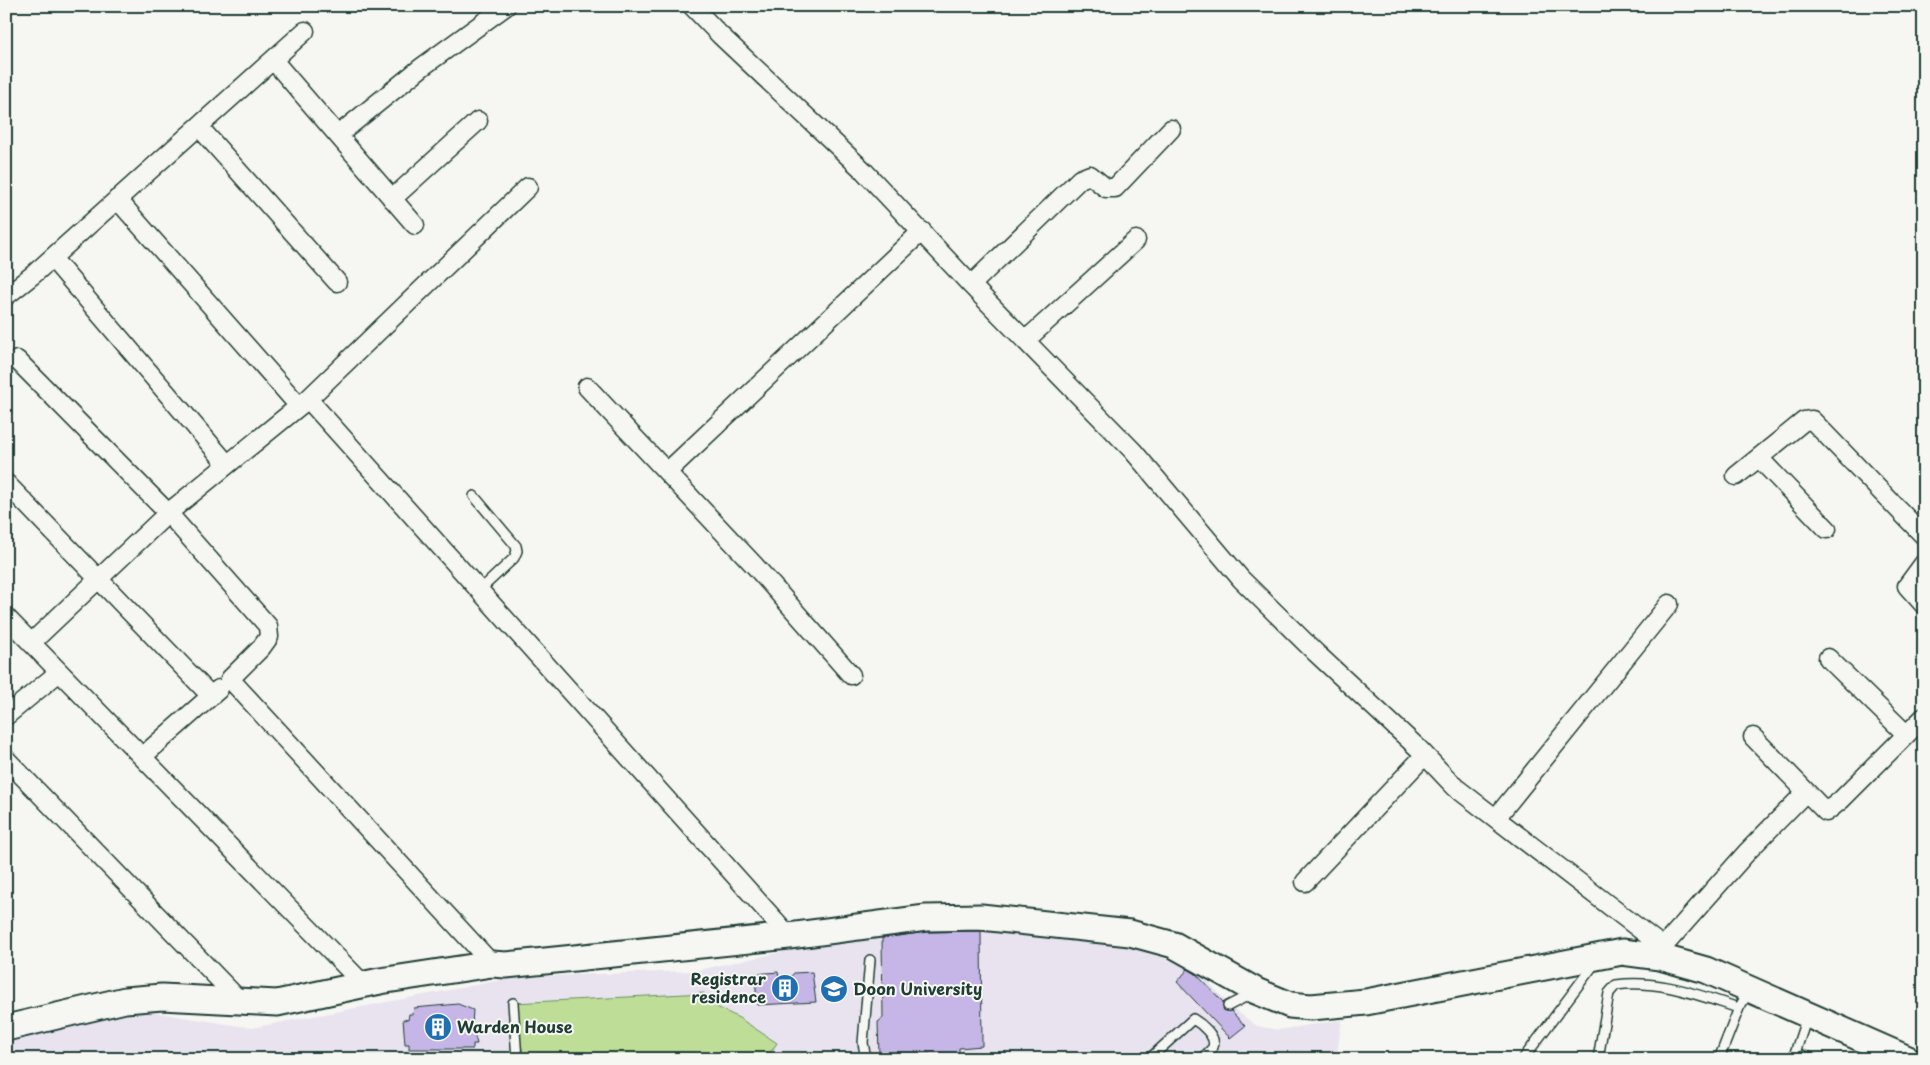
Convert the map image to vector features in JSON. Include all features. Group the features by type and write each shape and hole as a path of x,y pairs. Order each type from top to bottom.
{"main road":[{"path":"6,1028 125,1000 162,997 277,1003 364,985 492,964 506,965 789,936 926,918 981,917 1130,933 1174,944 1256,991 1290,1005 1311,1007 1366,1002 1601,955 1622,952 1661,952 1706,970 1744,999 1808,1015 1908,1059"}],"street":[{"path":"338,135 422,67 506,6"},
{"path":"692,6 720,35 864,171 971,285 1134,451 1241,579 1455,787 1594,896 1637,925 1661,952 1748,851 1806,792"},
{"path":"6,296 200,128 305,31"},
{"path":"273,60 415,225"},
{"path":"392,198 478,121"},
{"path":"200,128 337,282"},
{"path":"971,285 1080,179 1090,175 1106,188 1115,188 1171,129"},
{"path":"31,643 168,513 304,402 528,187"},
{"path":"118,199 480,590 789,936"},
{"path":"668,472 922,231"},
{"path":"1026,340 1136,240"},
{"path":"52,258 227,464"},
{"path":"17,360 168,513 269,629 269,637 261,648 230,679 143,756"},
{"path":"587,387 755,566 851,675"},
{"path":"1736,476 1804,421 1812,420 1924,536"},
{"path":"1759,458 1827,529"},
{"path":"6,483 211,696"},
{"path":"1924,563 1907,586 1924,605"},
{"path":"1496,818 1669,604"},
{"path":"6,617 58,673 143,756 364,985"},
{"path":"1828,658 1906,734"},
{"path":"6,716 58,673"},
{"path":"230,679 492,964"},
{"path":"1753,737 1822,810 1829,811 1924,717"},
{"path":"1305,882 1424,756"},
{"path":"6,759 241,1002"}],"lane":[{"path":"474,496 516,546 517,551 517,555 480,590"},
{"path":"1523,1059 1601,955"},
{"path":"866,1059 863,1043 870,960"},
{"path":"1598,1059 1610,993 1614,985 1662,985 1744,999 1719,1059"},
{"path":"1228,1006 1256,991"},
{"path":"513,1003 517,1059"},
{"path":"1808,1015 1794,1056 1813,1059"},
{"path":"1149,1059 1190,1019 1207,1022 1213,1045 1201,1059"}],"shaded area":[{"name":"Doon University","path":"969,927 1130,942 1151,954 1197,969 1231,1007 1257,1026 1278,1030 1342,1020 1336,1059 6,1059 6,1037 139,1010 252,1028 517,977 694,971 838,940"}],"green space":[{"path":"704,993 709,1003 739,1018 777,1043 766,1059 524,1059 513,1003"}],"building":[{"path":"981,931 982,1046 959,1048 959,1059 930,1059 929,1053 879,1055 878,1022 883,1018 882,938 927,932"},
{"path":"1188,969 1196,974 1223,1002 1224,1011 1231,1011 1245,1026 1230,1038 1177,982"},
{"name":"Registrar residence","path":"778,972 781,988 794,973 812,972 816,1002 757,1005 755,974"},
{"name":"Warden House","path":"458,1004 473,1010 472,1025 477,1044 473,1044 473,1049 409,1049 409,1044 405,1044 403,1019 408,1020 409,1014 413,1014 414,1008"}],"place":[{"name":"Registrar residence","path":"785,988"},
{"name":"Doon University","path":"834,989"},
{"name":"Warden House","path":"438,1027"}]}
